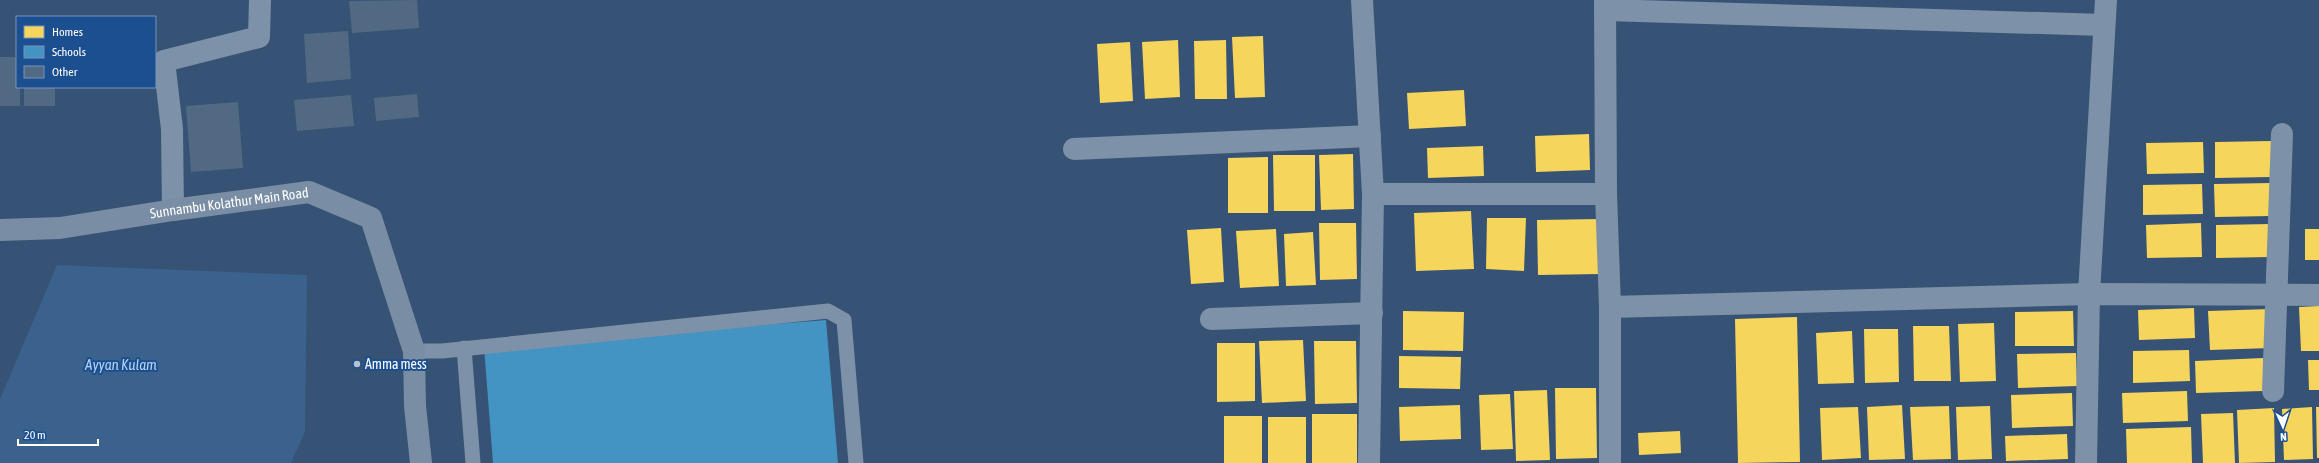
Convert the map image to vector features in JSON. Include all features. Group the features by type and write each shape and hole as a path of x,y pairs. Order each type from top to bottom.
{"street":[{"path":"173,210 172,129 164,61 259,37 260,0"},
{"path":"1362,0 1373,194 1369,463"},
{"path":"2086,463 2089,294 2106,0"},
{"path":"1610,463 1610,307 1606,194 1605,5 2104,25"},
{"path":"2273,391 2282,134"},
{"path":"1074,149 1370,136"},
{"name":"Sunnambu Kolathur Main Road","path":"0,230 60,228 173,210 309,192 370,218 414,350 415,406 421,463"},
{"path":"1373,194 1606,194"},
{"path":"1610,307 2089,294 2319,295"},
{"path":"1211,320 1372,313"}],"lane":[{"path":"414,350 442,351 828,311 844,320 856,463"},
{"path":"464,348 473,463"}],"water":[{"name":"Ayyan Kulam","path":"57,265 307,275 305,432 291,463 0,463 0,399"}],"building: Homes":[{"path":"1263,36 1265,97 1235,98 1232,37"},
{"path":"1178,40 1180,97 1145,99 1142,42"},
{"path":"1226,40 1227,99 1195,99 1194,41"},
{"path":"1130,42 1133,101 1100,103 1097,44"},
{"path":"1464,90 1466,126 1409,129 1407,93"},
{"path":"1589,134 1590,170 1536,172 1535,136"},
{"path":"2271,141 2272,177 2215,178 2215,142"},
{"path":"2203,142 2204,173 2147,174 2146,143"},
{"path":"1483,146 1484,176 1428,178 1427,148"},
{"path":"1353,154 1354,209 1321,210 1319,155"},
{"path":"1273,155 1315,155 1315,211 1274,211"},
{"path":"1268,157 1268,213 1228,213 1228,158"},
{"path":"2271,183 2271,216 2215,217 2214,184"},
{"path":"2202,184 2203,214 2143,215 2143,185"},
{"path":"1471,211 1474,269 1416,271 1414,213"},
{"path":"1487,218 1526,218 1524,271 1486,269"},
{"path":"1600,219 1601,274 1538,275 1537,220"},
{"path":"1319,223 1356,223 1357,279 1320,280"},
{"path":"2201,223 2202,257 2147,258 2146,225"},
{"path":"2270,224 2271,257 2216,258 2216,225"},
{"path":"1221,228 1224,282 1191,284 1187,230"},
{"path":"1276,229 1279,286 1240,288 1236,231"},
{"path":"2305,229 2319,229 2319,260 2305,260"},
{"path":"1313,232 1316,285 1286,286 1284,234"},
{"path":"2319,306 2319,351 2301,351 2299,307"},
{"path":"2194,308 2195,338 2139,340 2138,310"},
{"path":"2270,309 2271,348 2210,350 2208,311"},
{"path":"1403,311 1464,312 1463,351 1403,350"},
{"path":"2073,311 2074,346 2015,346 2015,312"},
{"path":"1797,317 1800,462 1738,463 1735,319"},
{"path":"1994,323 1996,381 1960,382 1958,324"},
{"path":"1913,326 1949,326 1951,381 1914,381"},
{"path":"1864,329 1898,329 1899,382 1865,383"},
{"path":"1852,331 1854,383 1818,384 1816,333"},
{"path":"1303,340 1306,401 1262,403 1259,341"},
{"path":"1314,341 1356,341 1357,403 1315,404"},
{"path":"1217,343 1255,343 1255,401 1217,402"},
{"path":"2189,350 2190,381 2133,383 2133,351"},
{"path":"2076,353 2077,386 2018,388 2017,354"},
{"path":"1399,356 1461,357 1460,389 1399,388"},
{"path":"2263,358 2263,391 2196,393 2195,361"},
{"path":"2308,360 2319,360 2319,390 2309,390"},
{"path":"1555,388 1596,388 1597,458 1556,459"},
{"path":"1547,390 1550,460 1516,461 1514,391"},
{"path":"2187,391 2188,421 2123,423 2122,393"},
{"path":"2072,393 2073,426 2012,428 2011,395"},
{"path":"1510,394 1513,449 1481,450 1479,395"},
{"path":"1460,405 1461,439 1400,441 1399,407"},
{"path":"1902,405 1905,459 1869,460 1867,407"},
{"path":"1949,406 1951,459 1913,460 1910,407"},
{"path":"1990,406 1992,459 1958,460 1956,407"},
{"path":"1858,407 1861,458 1822,460 1820,408"},
{"path":"2312,407 2313,459 2284,460 2282,409"},
{"path":"2316,407 2319,407 2319,458 2317,458"},
{"path":"2274,408 2275,462 2239,463 2237,410"},
{"path":"2233,413 2235,463 2203,463 2201,414"},
{"path":"1312,414 1357,414 1357,463 1312,463"},
{"path":"1224,416 1262,416 1262,463 1224,463"},
{"path":"1268,417 1306,417 1306,463 1268,463"},
{"path":"2191,427 2192,463 2127,463 2126,429"},
{"path":"1680,431 1681,453 1639,455 1638,433"},
{"path":"2067,434 2068,459 2006,461 2005,436"}],"building: Schools":[{"path":"826,320 838,463 493,463 484,347"}],"building: Other":[{"path":"417,0 419,28 352,33 349,1"},
{"path":"348,31 351,79 307,83 304,34"},
{"path":"0,57 16,57 16,88 20,88 20,106 0,106"},
{"path":"24,88 55,88 55,106 24,106"},
{"path":"417,94 419,117 376,121 374,98"},
{"path":"351,95 354,126 297,131 294,100"},
{"path":"238,102 243,168 191,172 186,106"}],"place":[{"name":"Amma mess","path":"357,364"}]}
